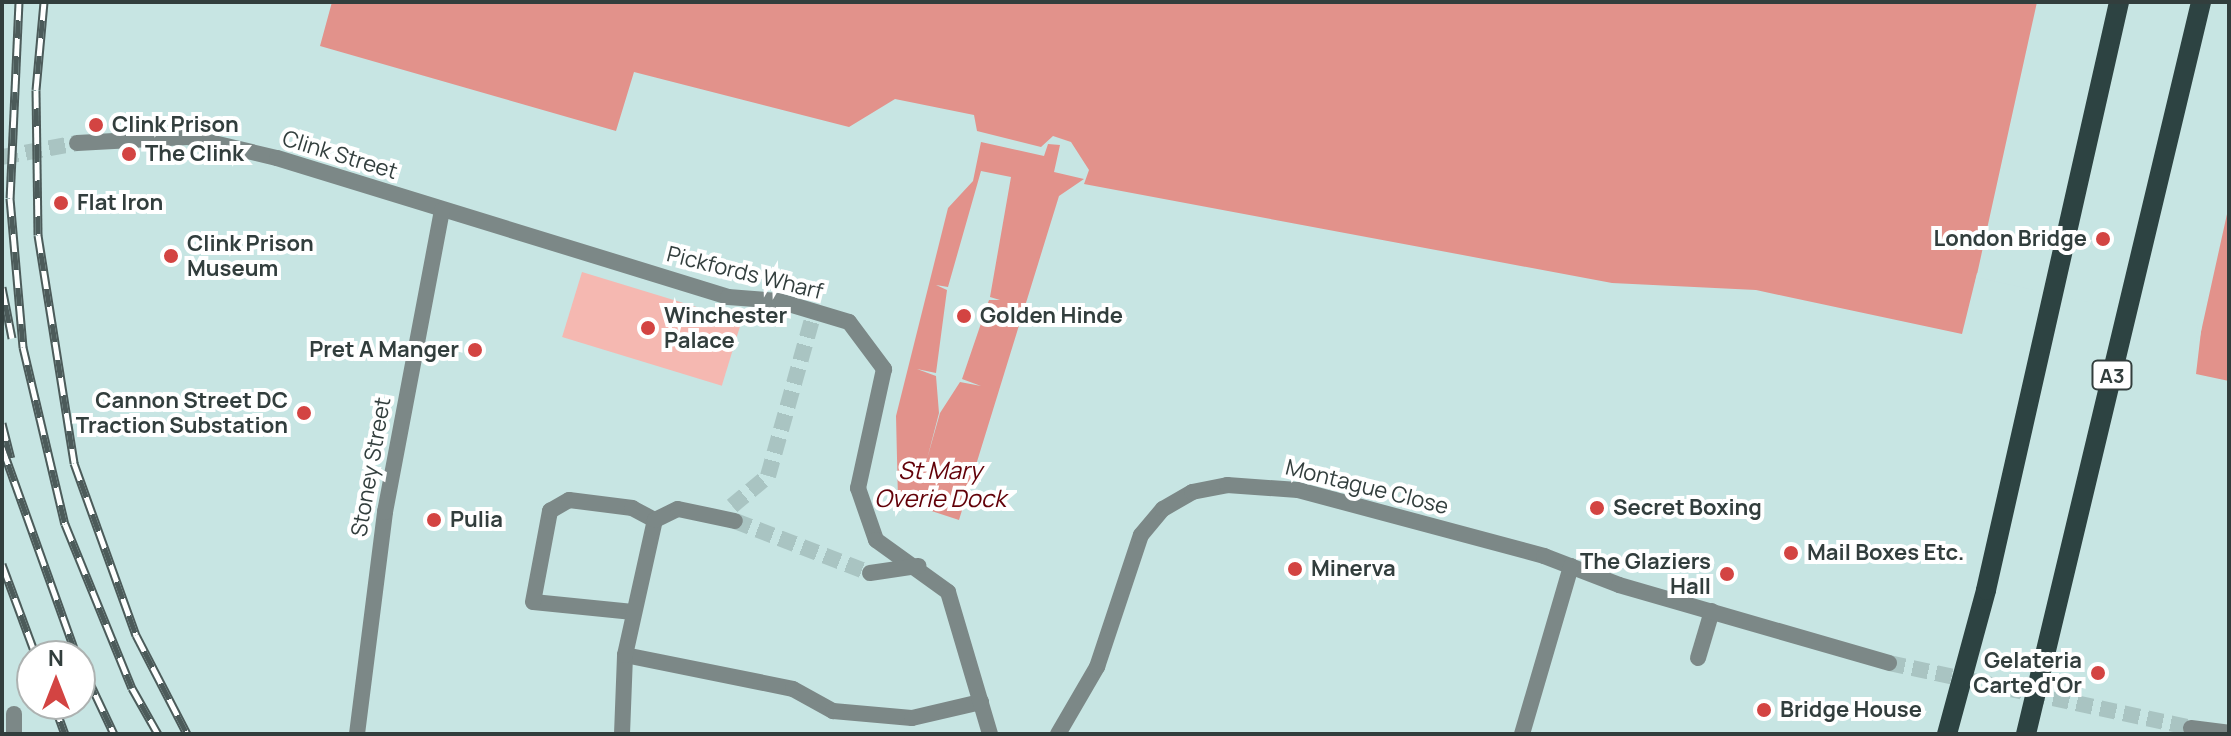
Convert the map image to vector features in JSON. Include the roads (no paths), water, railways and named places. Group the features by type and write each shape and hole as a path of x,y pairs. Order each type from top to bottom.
{"main road":[{"path":"1947,734 1986,590 2119,2"},
{"name":"A3","path":"2026,734 2201,2"}],"street":[{"name":"Clink Street","path":"77,143 188,137 277,158 585,253"},
{"name":"Stoney Street","path":"357,734 385,512 442,210"},
{"name":"Pickfords Wharf","path":"585,253 728,297 779,301 813,316 849,322 884,369 858,488 876,540 918,566"},
{"name":"Montague Close","path":"1058,734 1097,667 1141,535 1163,509 1192,492 1259,484 1298,490 1571,566 1889,663"},
{"path":"633,612 533,602 550,511 569,500 632,508 655,520"},
{"path":"655,520 678,509 731,515"},
{"path":"622,734 625,655 655,520"},
{"path":"870,573 918,566 948,592 990,734"},
{"path":"1522,734 1571,566"},
{"path":"1698,658 1712,611"},
{"path":"625,655 793,689 833,711 912,718 981,702"},
{"path":"14,714 14,734"},
{"path":"2191,728 2229,733"}],"water":[{"path":"332,2 2229,2 2229,381 2196,374 2202,323 1977,273 1962,334 1756,290 1612,283 1084,184 1089,170 1071,142 1053,136 1041,147 977,131 974,115 895,99 849,127 634,72 616,131 320,46"},
{"name":"St Mary Overie Dock","path":"981,142 1044,156 1048,144 1060,145 1054,172 1084,179 1059,196 959,520 898,500 896,416 948,208 973,181","holes":["981,171 1011,177 990,297 1000,300 989,300 962,379 981,386 960,382 940,413 927,459 939,413 936,376 917,369 936,373 947,290 936,285 948,287"]}],"tunnel":[{"path":"2,157 77,143"},
{"path":"732,506 768,476 812,319"},
{"path":"735,521 870,573"},
{"path":"1889,663 2191,728"}],"railway":[{"path":"19,2 10,198 23,347 65,524 132,688 158,734"},
{"path":"44,2 36,90 38,235 74,463 136,635 187,734"},
{"path":"2,287 12,338"},
{"path":"2,423 11,458"},
{"path":"2,447 71,640"},
{"path":"2,564 30,640"},
{"path":"96,696 114,734"},
{"path":"60,720 65,734"}],"place":[{"name":"Clink Prison","path":"96,125"},
{"name":"The Clink","path":"129,154"},
{"name":"Flat Iron","path":"61,203"},
{"name":"London Bridge","path":"2103,239"},
{"name":"Clink Prison Museum","path":"171,256"},
{"name":"Golden Hinde","path":"964,316"},
{"name":"Winchester Palace","path":"648,328"},
{"name":"Pret A Manger","path":"475,350"},
{"name":"Cannon Street DC Traction Substation","path":"304,413"},
{"name":"Secret Boxing","path":"1597,508"},
{"name":"Pulia","path":"434,520"},
{"name":"Mail Boxes Etc.","path":"1791,553"},
{"name":"Minerva","path":"1295,569"},
{"name":"The Glaziers Hall","path":"1727,574"},
{"name":"Gelateria Carte d'Or","path":"2098,673"},
{"name":"Bridge House","path":"1764,710"}]}
